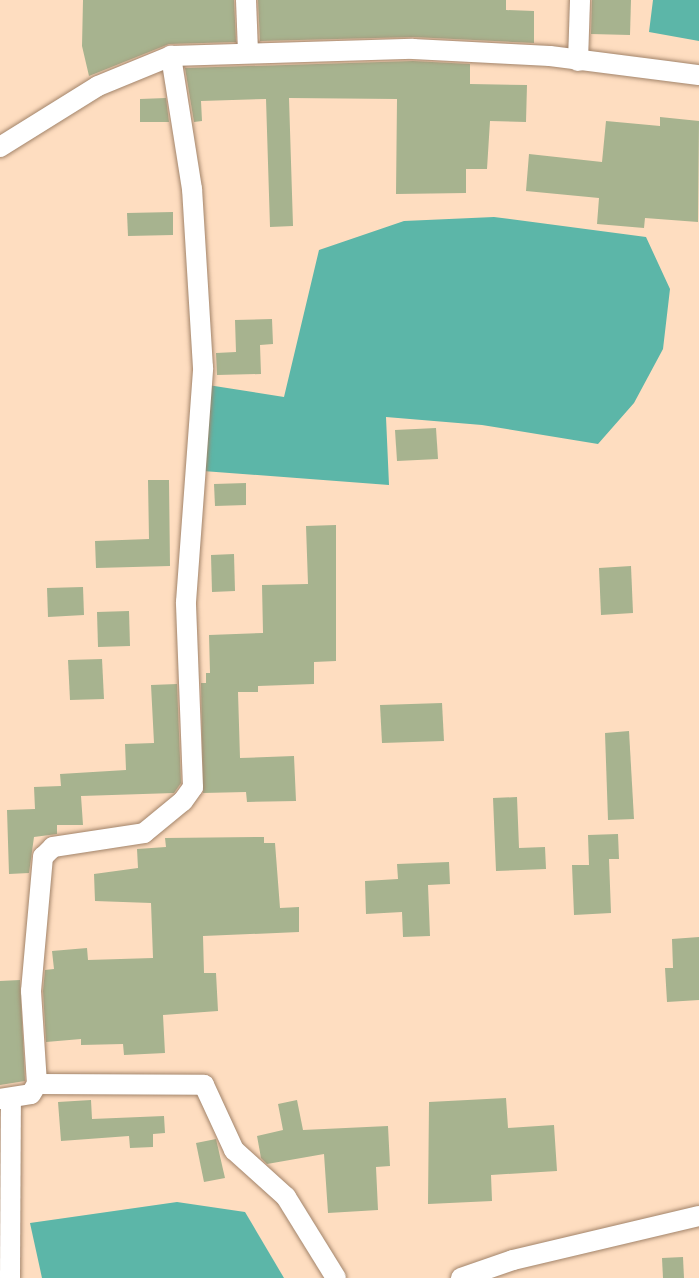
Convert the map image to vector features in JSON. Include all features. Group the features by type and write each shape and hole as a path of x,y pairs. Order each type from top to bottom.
{"street":[{"path":"246,0 248,52"},
{"path":"578,61 580,0"},
{"path":"0,147 98,86 171,56 413,49 578,61 699,75"},
{"path":"10,1278 5,1100 31,1094 37,1084 31,990 43,857 53,847 144,833 183,801 193,787 186,602 203,368 192,189 171,56"},
{"path":"37,1084 204,1085 234,1150 286,1197 336,1278"},
{"path":"461,1278 513,1260 699,1216"}],"water":[{"path":"653,0 699,0 699,41 649,32"},
{"path":"494,217 646,237 670,289 663,349 634,403 598,444 482,425 386,417 389,485 203,471 208,385 284,397 319,250 404,221"},
{"path":"177,1202 245,1212 284,1278 42,1278 30,1223"}],"building":[{"path":"83,0 234,0 236,42 169,44 89,76 82,46"},
{"path":"258,0 506,0 506,10 534,11 534,43 413,37 260,41"},
{"path":"592,0 631,0 630,35 591,34"},
{"path":"413,61 470,64 470,84 527,85 526,122 490,121 487,169 466,169 466,193 396,194 397,99 289,98 293,226 270,227 266,99 201,101 202,121 194,122 185,68"},
{"path":"166,98 169,122 140,122 140,99"},
{"path":"660,117 699,121 698,222 645,218 644,228 597,224 599,198 526,191 529,154 602,162 606,121 660,126"},
{"path":"173,212 173,235 128,236 127,213"},
{"path":"272,319 273,344 260,345 261,374 217,375 216,353 236,352 235,320"},
{"path":"436,428 438,459 397,461 395,430"},
{"path":"148,480 169,480 170,566 96,568 95,541 149,539"},
{"path":"246,483 246,505 215,506 214,484"},
{"path":"336,525 336,661 314,662 314,684 258,686 258,692 238,692 240,758 294,756 296,801 247,802 246,792 203,793 201,683 206,683 206,673 210,673 209,635 263,633 262,585 308,584 306,526"},
{"path":"234,554 235,591 212,592 211,555"},
{"path":"631,566 633,613 601,615 599,568"},
{"path":"83,587 84,615 48,617 47,588"},
{"path":"129,611 130,646 98,647 97,612"},
{"path":"102,659 104,699 70,700 68,660"},
{"path":"177,684 181,783 174,793 81,796 83,825 57,825 57,834 34,837 29,873 9,874 7,810 35,809 34,787 61,786 60,774 126,770 125,744 154,743 151,685"},
{"path":"442,703 444,741 382,743 380,705"},
{"path":"629,731 634,819 608,820 605,733"},
{"path":"517,797 519,848 545,847 546,869 496,871 493,798"},
{"path":"618,834 619,859 609,859 611,913 574,915 572,865 589,865 588,835"},
{"path":"264,837 264,843 275,843 280,908 299,907 299,932 203,936 204,973 216,973 218,1011 163,1015 165,1053 124,1055 123,1044 81,1045 81,1039 46,1042 43,991 45,970 54,969 52,951 87,948 88,960 153,958 151,903 95,901 94,874 138,868 137,849 166,847 165,838"},
{"path":"449,862 450,884 428,885 430,936 403,937 402,912 366,914 365,881 398,879 397,864"},
{"path":"699,937 699,1000 667,1002 665,968 673,968 672,939"},
{"path":"20,980 25,1081 0,1085 0,981"},
{"path":"506,1098 508,1128 554,1125 557,1171 491,1175 492,1201 428,1204 429,1102"},
{"path":"91,1100 92,1119 164,1116 165,1133 153,1134 153,1147 130,1148 129,1136 61,1141 58,1102"},
{"path":"297,1100 303,1130 388,1126 390,1166 376,1167 378,1210 328,1213 324,1154 267,1164 261,1158 257,1136 283,1130 278,1104"},
{"path":"216,1139 225,1178 204,1182 196,1143"},
{"path":"683,1257 684,1278 663,1278 662,1258"}]}
